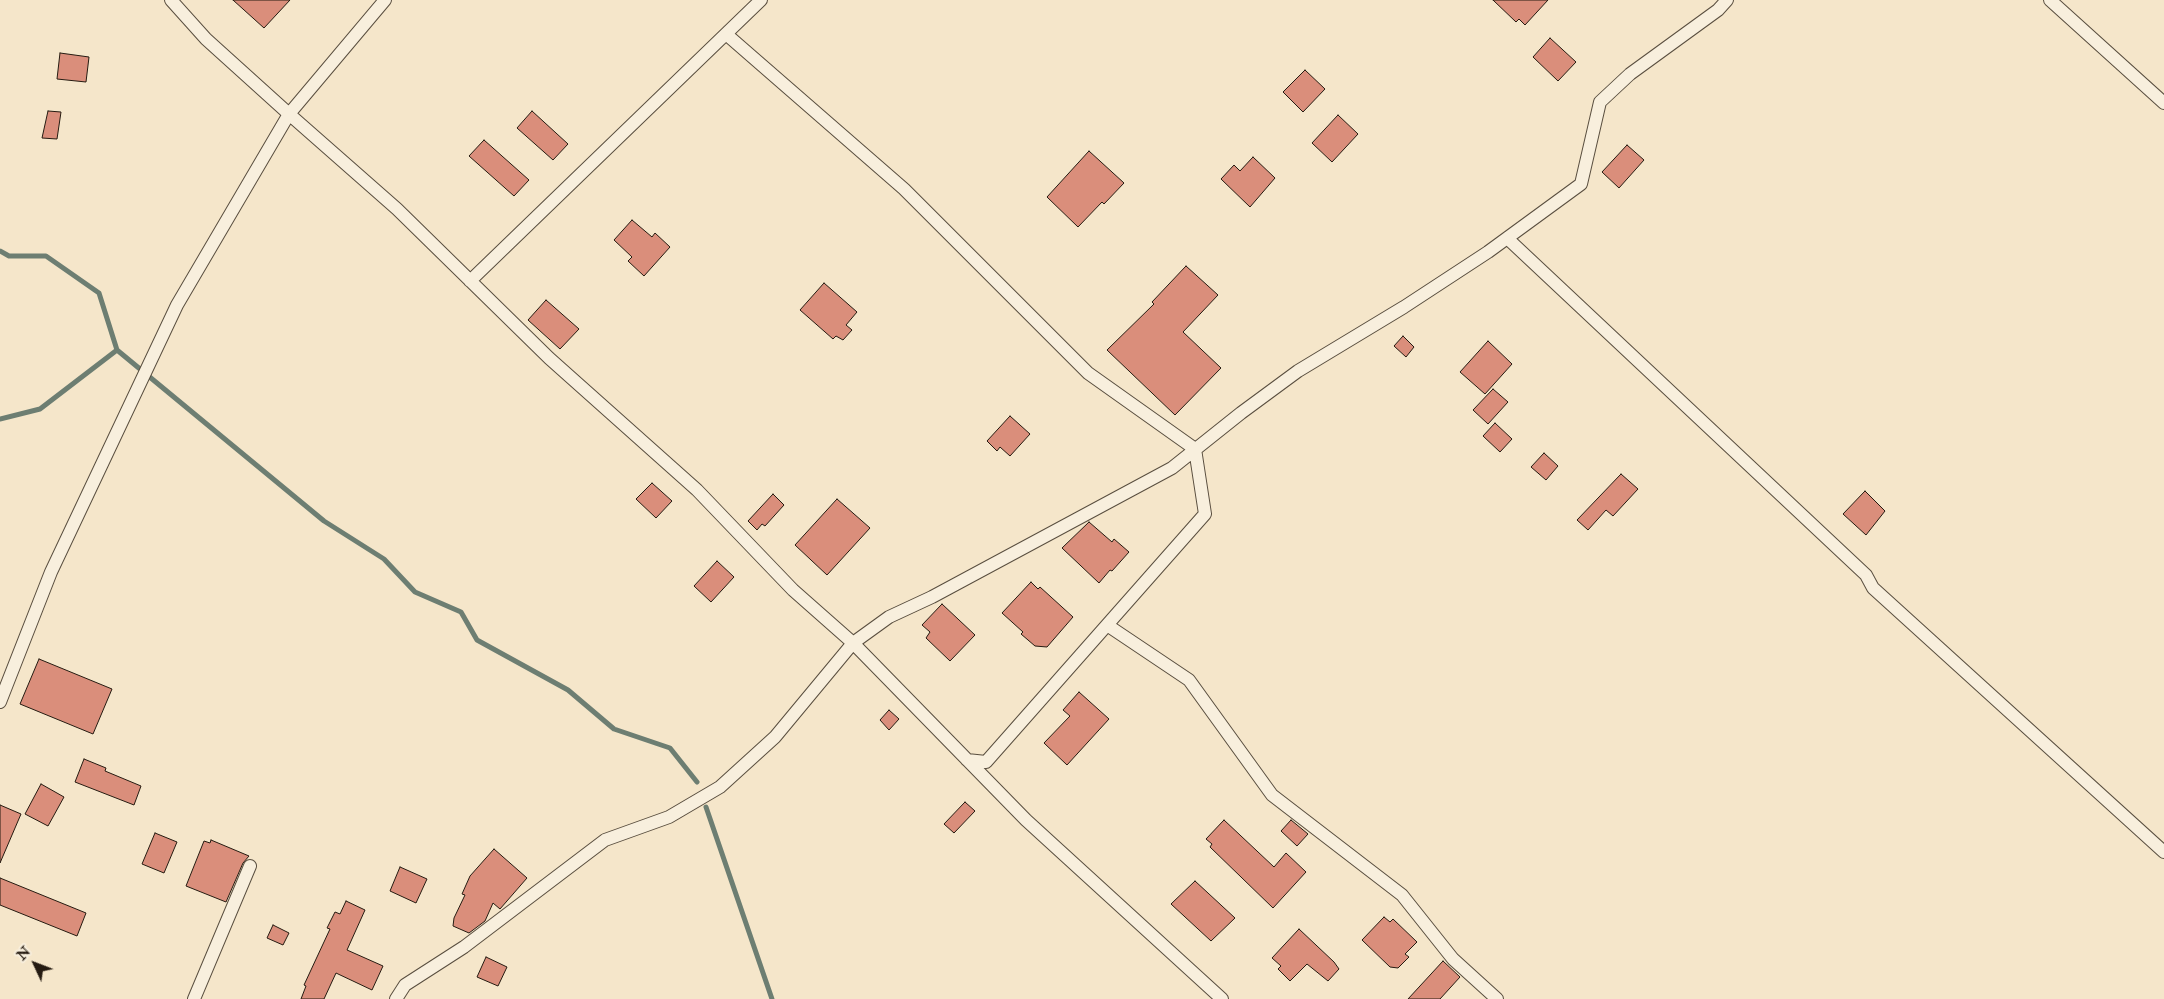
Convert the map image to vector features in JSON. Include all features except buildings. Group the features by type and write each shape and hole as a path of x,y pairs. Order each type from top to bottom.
{"street":[{"path":"171,0 206,39 397,210 549,358 697,490 793,590 853,643 1026,820 1222,999"},
{"path":"0,702 51,572 177,306 289,114 385,0"},
{"path":"470,281 761,0"},
{"path":"396,999 404,985 464,947 605,840 670,816 720,787 775,737 853,643 889,617 932,598 1172,468 1298,371 1404,307 1507,238 1581,184 1600,102 1630,74 1718,10 1727,0"},
{"path":"2050,0 2164,103"},
{"path":"726,34 904,189 1088,373 1196,449 1205,514 986,762 967,760"},
{"path":"1507,238 1866,575 1873,588 2164,852"},
{"path":"1107,625 1189,680 1272,795 1402,895 1453,958 1497,999"},
{"path":"194,999 250,866"}],"waterway":[{"path":"0,251 9,256 46,256 99,293 117,350 324,521 384,559 415,592 461,612 477,640 568,690 614,729 670,748 697,782"},
{"path":"0,419 40,409 117,350"},
{"path":"706,807 772,999"}]}
